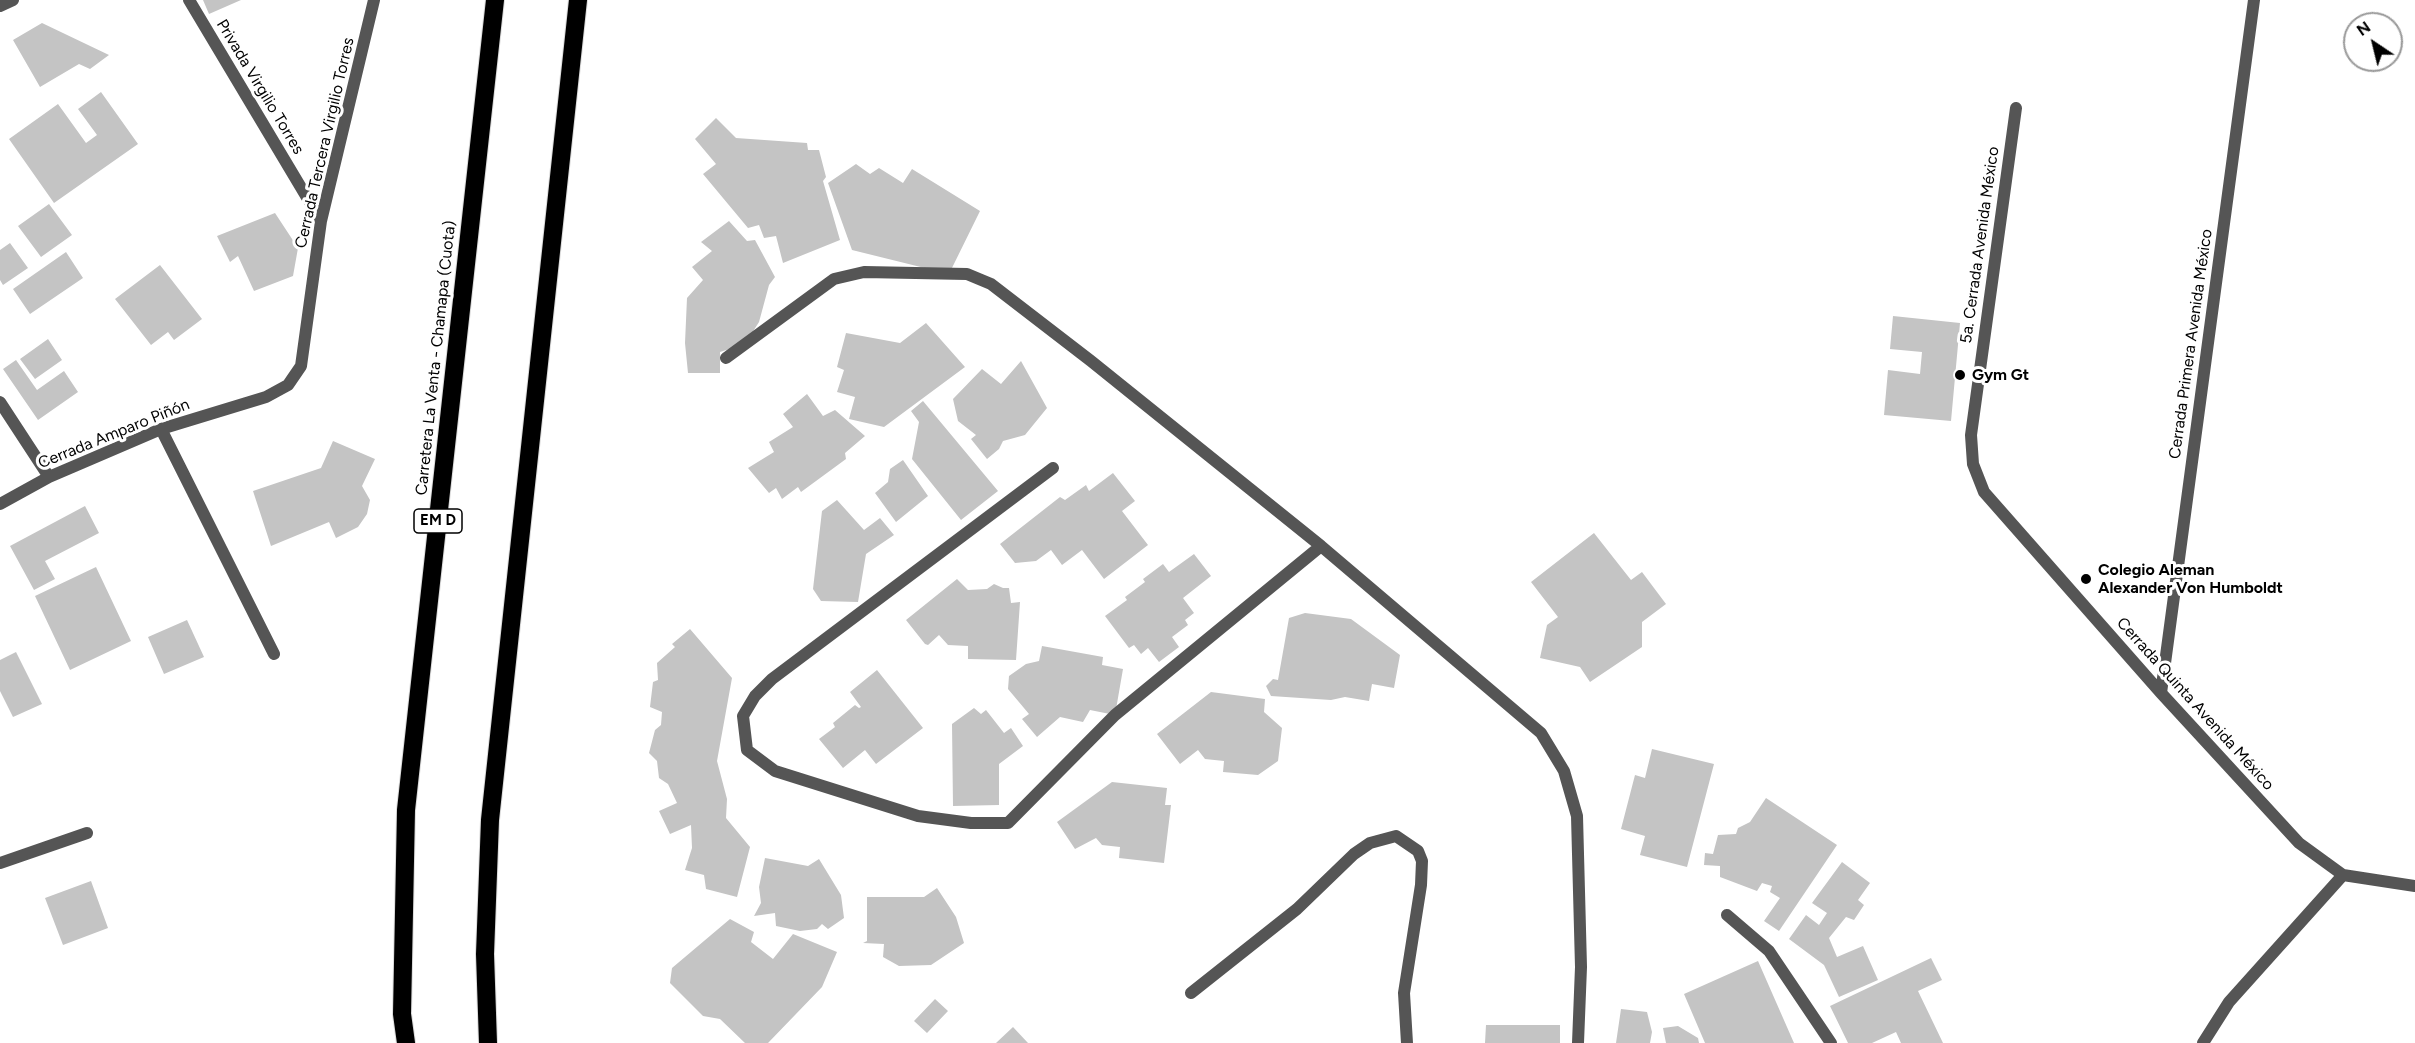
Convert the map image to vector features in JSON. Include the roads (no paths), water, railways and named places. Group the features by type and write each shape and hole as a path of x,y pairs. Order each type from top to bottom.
{"highway":[{"name":"Carretera La Venta - Chamapa (Cuota)","path":"406,1043 402,1014 406,810 495,0"},
{"path":"488,1043 485,954 490,820 578,0"}],"street":[{"path":"0,6 13,0"},
{"name":"Privada Virgilio Torres","path":"189,0 321,221"},
{"name":"Cerrada Tercera Virgilio Torres","path":"301,366 321,221 375,0"},
{"name":"Cerrada Primera Avenida México","path":"2161,693 2254,0"},
{"name":"5a. Cerrada Avenida México","path":"1984,492 1973,464 1971,435 2016,108"},
{"path":"726,358 834,279 864,272 967,274 991,284 1322,546 1540,733 1564,771 1577,816 1581,967 1578,1043"},
{"name":"Cerrada Amparo Piñón","path":"0,504 49,477 161,429 266,397 288,385 301,366"},
{"path":"0,402 49,477"},
{"path":"161,429 274,654"},
{"path":"1053,468 772,679 755,696 743,716 747,750 775,771 918,816 971,823 1008,823 1115,715 1322,546"},
{"name":"Cerrada Quinta Avenida México","path":"1984,492 2161,693 2299,843 2343,875 2415,886"},
{"path":"0,863 87,833"},
{"path":"1191,993 1298,909 1354,854 1371,843 1396,836 1411,844 1418,851 1422,861 1421,885 1404,993 1407,1043"},
{"path":"2203,1043 2229,1002 2343,875"},
{"path":"1727,915 1769,951 1831,1043"}],"place":[{"name":"Gym Gt","path":"1960,375"},
{"name":"Colegio Aleman Alexander Von Humboldt","path":"2086,579"}]}
